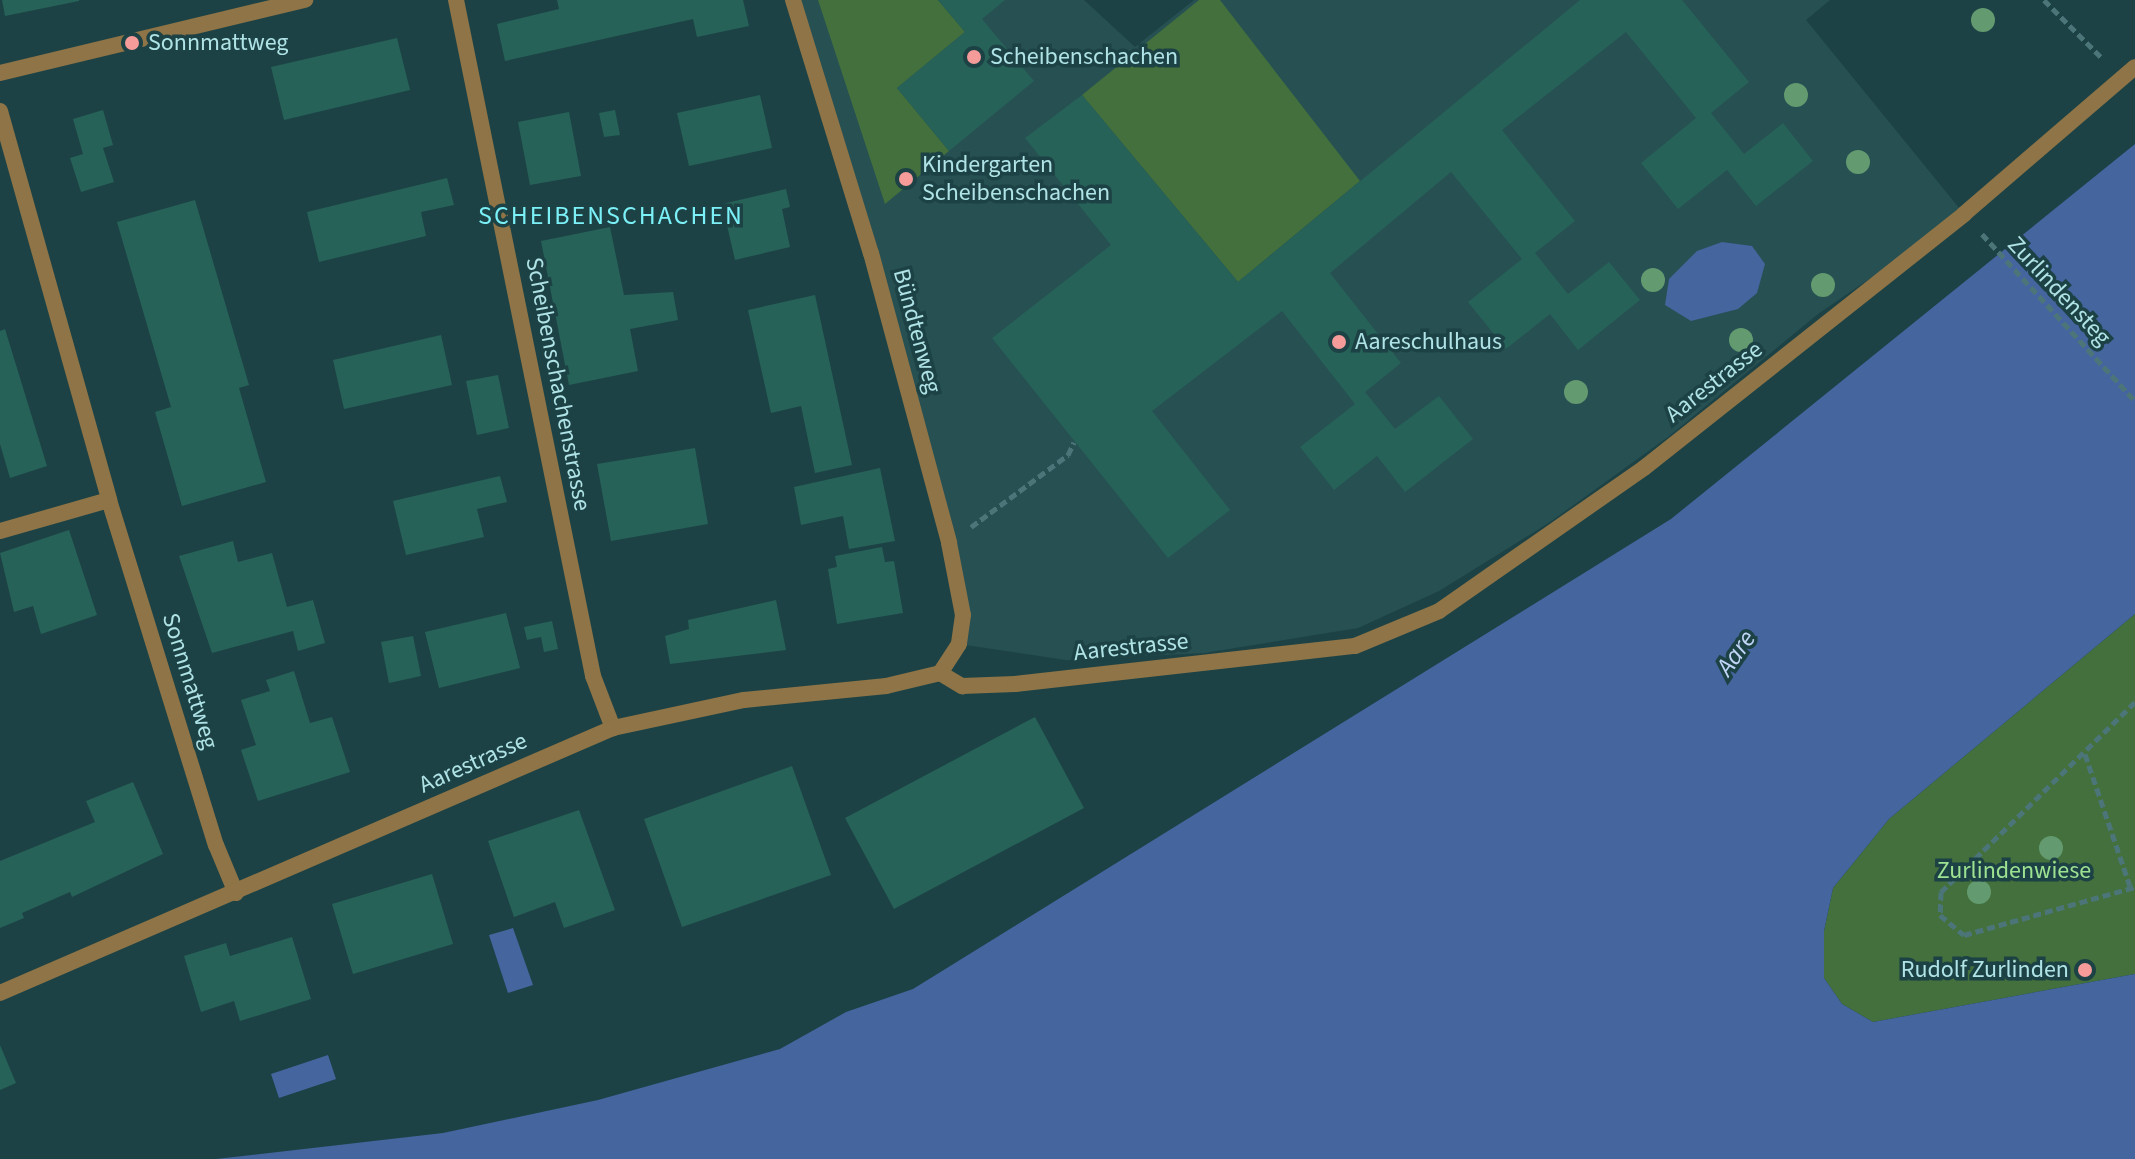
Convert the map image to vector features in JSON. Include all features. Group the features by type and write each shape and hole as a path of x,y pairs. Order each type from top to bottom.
{"street":[{"path":"0,73 305,0"},
{"name":"Scheibenschachenstrasse","path":"456,0 593,676 613,728"},
{"name":"Bündtenweg","path":"793,0 871,253 949,543 963,615 959,644 940,673"},
{"name":"Aarestrasse","path":"0,993 613,728 744,700 886,686 940,673 962,686 1015,684 1355,646 1439,611 1644,468 1964,214 2129,73"},
{"name":"Sonnmattweg","path":"0,111 109,500 216,845 236,893"},
{"path":"0,531 109,500"}],"path":[{"path":"2044,0 2129,73"},
{"name":"Zurlindensteg","path":"1988,241 2135,401"},
{"path":"949,543 1068,455 1074,442"},
{"path":"2085,754 2132,886 1964,935 1940,915 1941,892 2135,702"}],"shaded area":[{"name":"Aareschulhaus","path":"793,0 1084,0 1135,47 1194,0 1830,0 1806,20 1964,214 1818,314 1668,437 1550,522 1439,591 1358,628 1204,653 1066,660 959,644 963,615"}],"green space":[{"path":"818,0 938,0 965,32 897,88 949,151 885,204"},
{"path":"1199,0 1220,0 1360,181 1238,282 1082,95"},
{"name":"Zurlindenwiese","path":"2135,614 2135,974 1873,1022 1842,1004 1824,978 1824,931 1833,888 1889,819"}],"water":[{"name":"Aare","path":"2135,144 2135,614 1889,819 1833,888 1824,931 1824,978 1842,1004 1873,1022 2135,974 2135,1159 216,1159 443,1133 598,1100 780,1049 846,1012 913,989 1671,519"},
{"path":"1722,242 1752,246 1765,264 1757,293 1738,309 1691,321 1665,305 1669,279 1697,251"},
{"path":"513,928 533,985 508,993 489,935"},
{"path":"328,1055 336,1079 279,1098 271,1074"}],"building":[{"path":"2,0 79,0 79,1 5,16"},
{"path":"557,0 743,0 749,26 697,37 693,19 505,61 497,24 559,9"},
{"name":"Scheibenschachen","path":"938,0 1005,0 982,19 1034,81 949,151 897,88 965,32"},
{"path":"1580,0 1682,0 1749,82 1711,113 1744,154 1783,123 1813,161 1756,206 1727,170 1678,209 1641,163 1696,118 1626,32 1502,130 1575,221 1535,253 1568,294 1609,262 1640,300 1578,350 1550,314 1506,349 1468,302 1522,259 1451,172 1330,273 1401,363 1365,392 1395,429 1439,396 1473,439 1405,492 1377,456 1334,490 1300,447 1355,404 1282,311 1152,411 1230,510 1168,558 992,338 1111,245 1025,138 1082,95 1238,282"},
{"path":"397,38 410,90 284,120 271,67"},
{"path":"760,95 772,148 689,166 677,113"},
{"path":"103,110 113,145 103,148 114,182 81,192 70,158 83,154 73,119"},
{"path":"615,110 620,135 604,137 599,113"},
{"path":"569,112 581,176 530,185 518,122"},
{"path":"447,178 454,205 421,212 426,236 319,262 307,212"},
{"path":"786,189 790,207 782,209 790,247 735,260 722,204"},
{"path":"195,200 249,385 239,388 266,482 182,506 155,412 171,407 117,222"},
{"path":"610,227 624,295 673,292 678,320 630,329 638,371 569,385 541,241"},
{"path":"815,295 852,465 815,473 801,406 771,413 748,310"},
{"path":"5,329 47,466 10,478 0,444 0,331"},
{"path":"441,335 452,385 344,409 333,360"},
{"path":"498,375 509,428 477,435 466,381"},
{"path":"695,448 708,524 611,541 597,464"},
{"path":"880,468 895,541 849,549 843,516 801,525 794,487"},
{"path":"500,476 507,502 477,509 484,537 406,555 393,501"},
{"path":"69,530 97,615 41,634 33,606 14,612 0,553"},
{"path":"233,541 238,562 272,553 287,607 313,600 325,643 298,651 293,631 212,653 179,556"},
{"path":"882,547 885,562 894,561 903,613 837,624 828,569 837,567 835,556"},
{"path":"776,600 786,650 670,664 665,636 689,629 688,620"},
{"path":"506,613 520,668 439,688 425,632"},
{"path":"552,621 558,649 544,652 541,637 527,640 524,627"},
{"path":"413,636 421,676 389,683 381,642"},
{"path":"294,671 310,723 332,717 350,772 258,801 241,750 256,745 241,700 270,691 266,680"},
{"path":"1035,717 1084,808 894,909 845,818"},
{"path":"792,766 831,875 682,927 644,819"},
{"path":"133,782 163,854 72,897 70,892 22,913 24,918 0,928 0,861 95,822 86,801"},
{"path":"579,810 615,910 564,928 555,902 514,917 488,841"},
{"path":"432,874 453,944 353,974 332,904"},
{"path":"292,937 311,999 240,1021 234,1001 201,1012 184,956 226,943 230,956"},
{"path":"0,1045 16,1083 0,1090"}],"place":[{"name":"Sonnmattweg","path":"132,43"},
{"name":"Scheibenschachen","path":"974,57"},
{"name":"Kindergarten Scheibenschachen","path":"906,179"},
{"name":"Aareschulhaus","path":"1339,342"},
{"name":"Rudolf Zurlinden","path":"2085,970"}],"district":[{"name":"SCHEIBENSCHACHEN","path":"611,216"}]}
